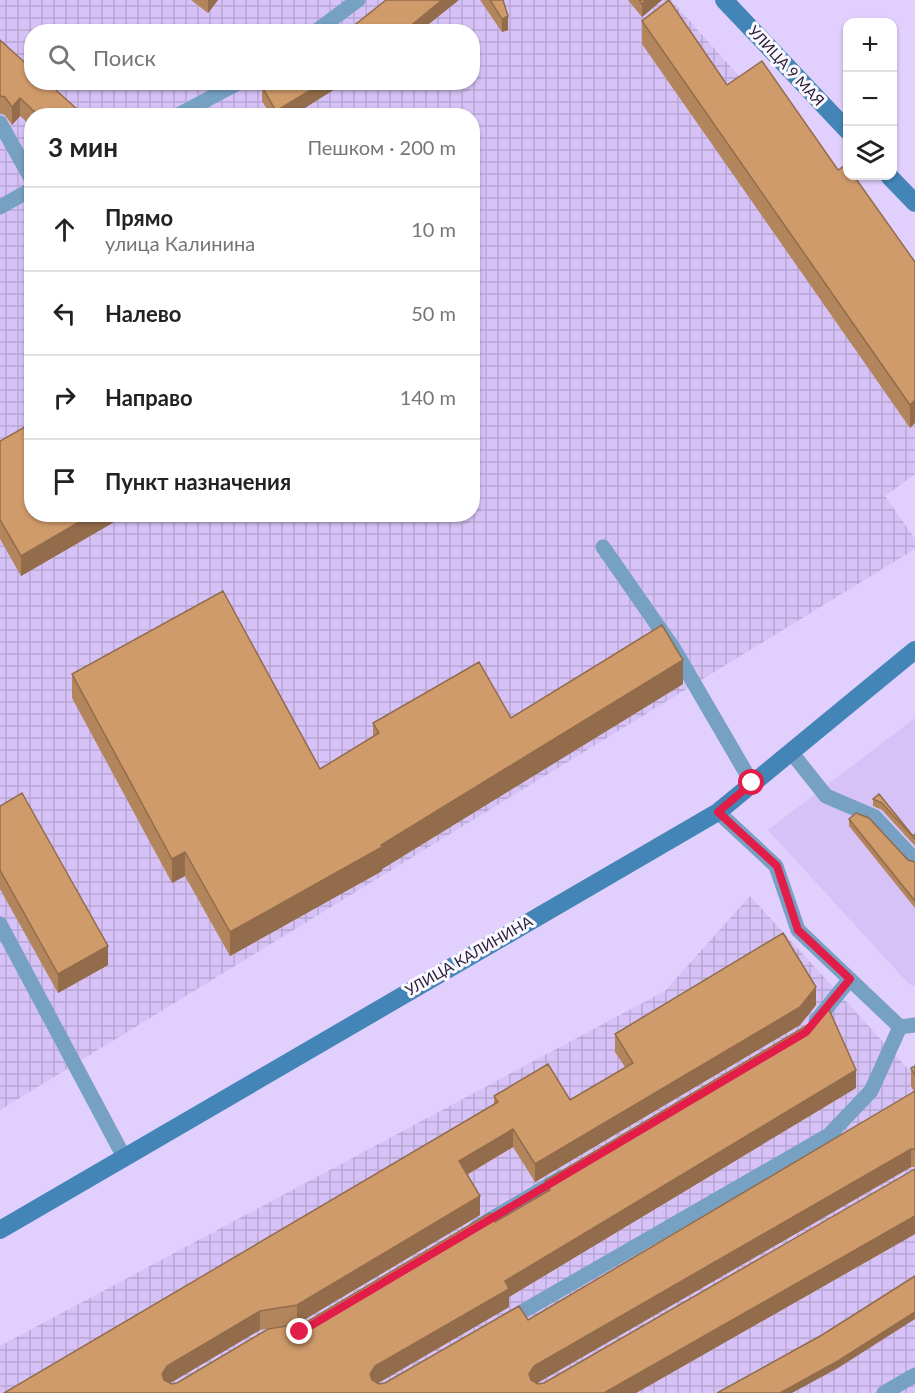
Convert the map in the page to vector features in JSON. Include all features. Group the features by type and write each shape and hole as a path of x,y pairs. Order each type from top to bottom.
{"street":[{"name":"УЛИЦА 9 МАЯ","path":"724,0 843,126"},
{"path":"893,180 915,203"},
{"name":"УЛИЦА КАЛИНИНА","path":"0,1230 718,812 915,650"}],"lane":[{"path":"326,24 358,0"},
{"path":"191,108 225,90"},
{"path":"0,123 24,166"},
{"path":"0,207 24,194"},
{"path":"603,547 674,649 752,783"},
{"path":"791,752 826,796 875,817 915,860"},
{"path":"492,1328 829,1135 871,1091 908,1026 850,979 798,930 777,866 718,812"},
{"path":"0,924 124,1157"},
{"path":"806,1032 850,979"},
{"path":"462,1236 573,1170"},
{"path":"884,1393 915,1375"}],"shaded area":[{"path":"0,0 671,0 915,274 915,474 885,496 915,539 915,549 0,1110"},
{"path":"915,718 915,986 908,983 768,830"},
{"path":"750,896 908,1069 915,1064 915,1393 0,1393 0,1346 665,991"}],"building":[{"path":"386,0 442,0 413,24 356,24"},
{"path":"490,0 503,0 508,16 502,19"},
{"path":"669,0 727,85 762,61 838,170 843,167 843,180 857,180 915,262 915,400 910,405 642,21"},
{"path":"0,40 24,62 24,90 56,90 76,108 31,108 20,98 12,107 5,97 0,96"},
{"path":"264,90 311,90 281,108 274,108"},
{"path":"24,428 24,522 79,522 21,556 0,520 0,441"},
{"path":"223,591 320,769 379,733 373,723 479,662 511,718 662,625 683,660 381,845 382,847 230,932 185,852 172,859 72,674"},
{"path":"22,793 108,946 58,974 0,870 0,806"},
{"path":"879,794 913,836 915,834 915,839 882,803 873,799"},
{"path":"856,813 869,818 908,860 915,862 915,901 849,819"},
{"path":"783,933 816,987 800,1007 535,1164 513,1129 459,1161 480,1196 297,1305 260,1311 167,1366 162,1374 164,1380 172,1384 177,1383 268,1329 305,1323 490,1213 495,1222 550,1190 545,1181 811,1023 827,1005 856,1070 505,1281 509,1289 375,1366 370,1374 372,1380 379,1384 385,1383 519,1306 528,1320 915,1091 915,1149 911,1149 534,1366 529,1374 531,1380 538,1384 544,1383 915,1169 915,1216 604,1393 4,1393 498,1102 494,1096 548,1064 570,1100 633,1063 615,1034"},
{"path":"915,1276 915,1312 838,1361 780,1393 717,1393 822,1335"}],"route":[{"path":"300,1332 806,1032 850,979 798,930 777,866 718,812 752,783"}]}
